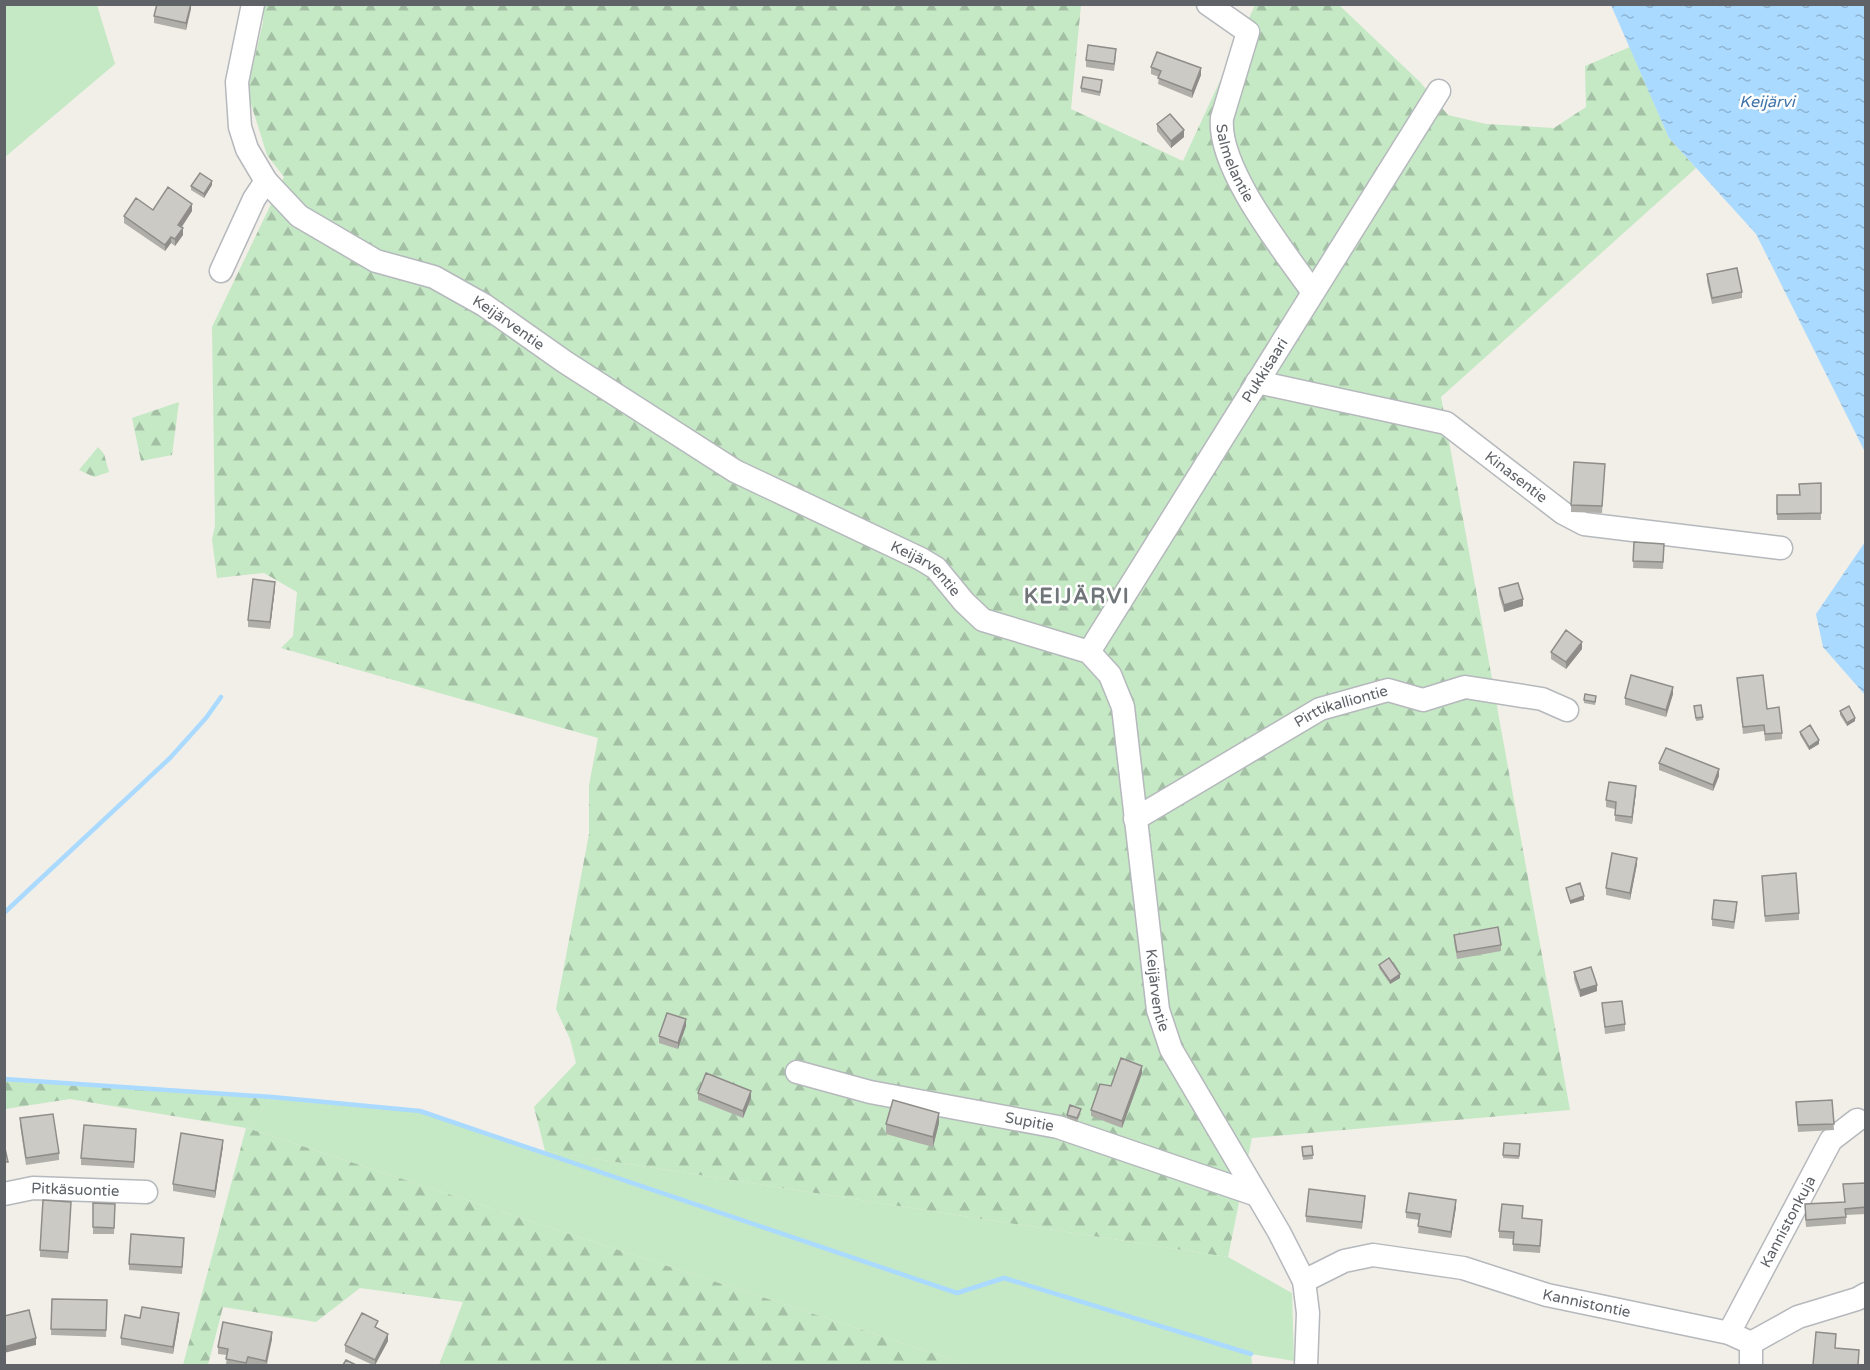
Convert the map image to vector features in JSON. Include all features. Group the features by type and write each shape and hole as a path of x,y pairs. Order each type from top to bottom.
{"street":[{"name":"Keijärventie","path":"253,4 237,82 238,110 247,149 266,181 299,216 341,243 376,261 434,277 484,305 565,362 735,471 936,568 964,602 983,620 1089,652 1110,675 1123,707 1158,1010 1171,1049 1257,1195 1304,1281 1308,1312 1306,1365"},
{"name":"Salmelantie","path":"1208,4 1248,32 1222,118 1221,132 1226,150 1262,220 1312,291"},
{"name":"Pukkisaari","path":"1089,652 1312,291 1381,188 1439,91"},
{"path":"220,271 254,199 266,181"},
{"name":"Kinasentie","path":"1257,382 1446,423 1563,513 1584,524 1781,548"},
{"name":"Pirttikalliontie","path":"1135,819 1320,709 1388,690 1423,700 1465,687 1542,699 1567,710"},
{"name":"Supitie","path":"797,1072 870,1092 1058,1127 1257,1195"},
{"name":"Kannistonkuja","path":"1730,1333 1831,1140 1857,1120"},
{"name":"Pitkäsuontie","path":"4,1194 33,1188 146,1192"},
{"name":"Kannistontie","path":"1304,1281 1344,1261 1373,1255 1463,1268 1547,1295 1730,1333 1751,1343"},
{"path":"1751,1365 1751,1343 1798,1317 1857,1299 1866,1294"}],"green space":[{"path":"5,4 97,5 115,64 5,157"},
{"path":"264,5 1081,5 1071,109 1183,161 1255,5 1339,5 1420,82 1448,115 1486,124 1554,128 1586,107 1585,66 1630,47 1669,138 1696,168 1441,397 1570,1110 1252,1138 1228,1257 545,1151 534,1107 576,1063 570,1039 556,1009 589,834 589,785 598,738 281,648 293,636 297,592 264,573 217,578 212,539 215,526 212,327 284,177 267,155 247,91 263,22"},
{"path":"179,402 172,455 141,461 132,418"},
{"path":"98,447 104,454 109,472 94,477 79,470"},
{"path":"5,1079 272,1097 247,1128 969,1365 439,1365 463,1302 360,1288 316,1322 223,1307 208,1365 183,1365 246,1128 70,1099 5,1109"},
{"path":"272,1097 420,1111 545,1151 1228,1257 1292,1293 1294,1361 1251,1354 1252,1365 969,1365 247,1128"}],"water":[{"name":"Keijärvi","path":"1611,5 1865,5 1865,452 1756,234 1669,138"},
{"path":"1865,542 1865,695 1823,647 1816,614"}],"building":[{"path":"157,4 191,4 186,23 154,16"},
{"path":"1088,45 1116,49 1114,64 1086,60"},
{"path":"1157,52 1201,68 1192,91 1158,78 1161,71 1151,67"},
{"path":"1083,77 1102,80 1100,92 1081,88"},
{"path":"1170,114 1184,130 1171,141 1157,124"},
{"path":"200,173 212,181 204,194 191,186"},
{"path":"168,187 192,204 178,225 183,228 175,239 171,237 165,245 124,216 136,198 153,210"},
{"path":"1737,268 1742,292 1712,298 1707,274"},
{"path":"1574,462 1605,464 1602,506 1571,505"},
{"path":"1821,483 1821,513 1777,514 1777,495 1800,495 1799,484"},
{"path":"1634,542 1664,544 1663,562 1633,561"},
{"path":"253,579 275,582 270,622 248,620"},
{"path":"1518,583 1523,599 1504,605 1499,588"},
{"path":"1566,630 1582,642 1566,662 1551,652"},
{"path":"1631,675 1673,687 1666,710 1625,698"},
{"path":"1763,675 1767,709 1779,707 1782,733 1765,734 1764,725 1743,727 1737,678"},
{"path":"1585,694 1596,696 1595,702 1584,700"},
{"path":"1701,705 1703,717 1696,718 1694,706"},
{"path":"1849,706 1855,718 1847,723 1840,711"},
{"path":"1810,725 1819,740 1809,747 1800,732"},
{"path":"1666,748 1719,769 1713,785 1659,763"},
{"path":"1609,782 1636,786 1632,817 1615,815 1616,802 1606,800"},
{"path":"1612,853 1637,858 1630,893 1606,888"},
{"path":"1796,873 1799,913 1765,916 1762,876"},
{"path":"1580,883 1584,896 1570,901 1566,888"},
{"path":"1714,900 1737,902 1734,922 1712,919"},
{"path":"1498,927 1501,945 1457,952 1454,935"},
{"path":"1389,958 1400,974 1390,981 1379,965"},
{"path":"1591,967 1597,985 1580,990 1574,972"},
{"path":"1622,1001 1625,1024 1605,1027 1602,1003"},
{"path":"667,1013 686,1019 678,1043 659,1036"},
{"path":"1121,1058 1142,1066 1122,1121 1091,1110 1100,1084 1111,1086"},
{"path":"706,1073 751,1091 743,1111 698,1093"},
{"path":"893,1100 939,1113 933,1137 886,1124"},
{"path":"1832,1100 1834,1124 1798,1125 1796,1102"},
{"path":"1070,1105 1081,1109 1077,1118 1067,1115"},
{"path":"53,1114 59,1153 26,1158 20,1118"},
{"path":"84,1125 136,1129 134,1162 81,1158"},
{"path":"181,1133 223,1140 215,1191 173,1184"},
{"path":"1504,1143 1520,1144 1519,1156 1503,1155"},
{"path":"4,1144 8,1162 4,1162"},
{"path":"1312,1146 1313,1155 1303,1156 1302,1147"},
{"path":"1866,1183 1866,1207 1845,1209 1846,1217 1806,1220 1805,1204 1845,1202 1843,1184"},
{"path":"1309,1189 1365,1196 1362,1222 1306,1216"},
{"path":"1409,1193 1456,1200 1451,1232 1418,1226 1420,1214 1406,1212"},
{"path":"43,1200 71,1202 68,1252 40,1250"},
{"path":"93,1203 115,1204 114,1228 93,1227"},
{"path":"1502,1204 1523,1206 1522,1218 1542,1220 1540,1246 1513,1244 1514,1232 1499,1231"},
{"path":"131,1234 184,1238 182,1267 129,1264"},
{"path":"52,1299 107,1300 106,1330 51,1329"},
{"path":"142,1307 179,1313 173,1347 121,1338 125,1315 140,1318"},
{"path":"29,1310 36,1338 4,1347 4,1316"},
{"path":"362,1313 378,1321 375,1327 388,1334 375,1360 345,1345"},
{"path":"223,1322 272,1332 266,1361 248,1357 246,1363 226,1359 228,1349 218,1347"},
{"path":"1816,1332 1836,1334 1835,1348 1859,1350 1858,1365 1813,1365"},
{"path":"346,1360 356,1365 343,1365"}],"waterway":[{"path":"4,913 170,758 206,718 221,697"},
{"path":"4,1079 272,1097 420,1111 957,1293 1004,1278 1251,1354"}],"district":[{"name":"KEIJÄRVI","path":"1077,596"}]}
